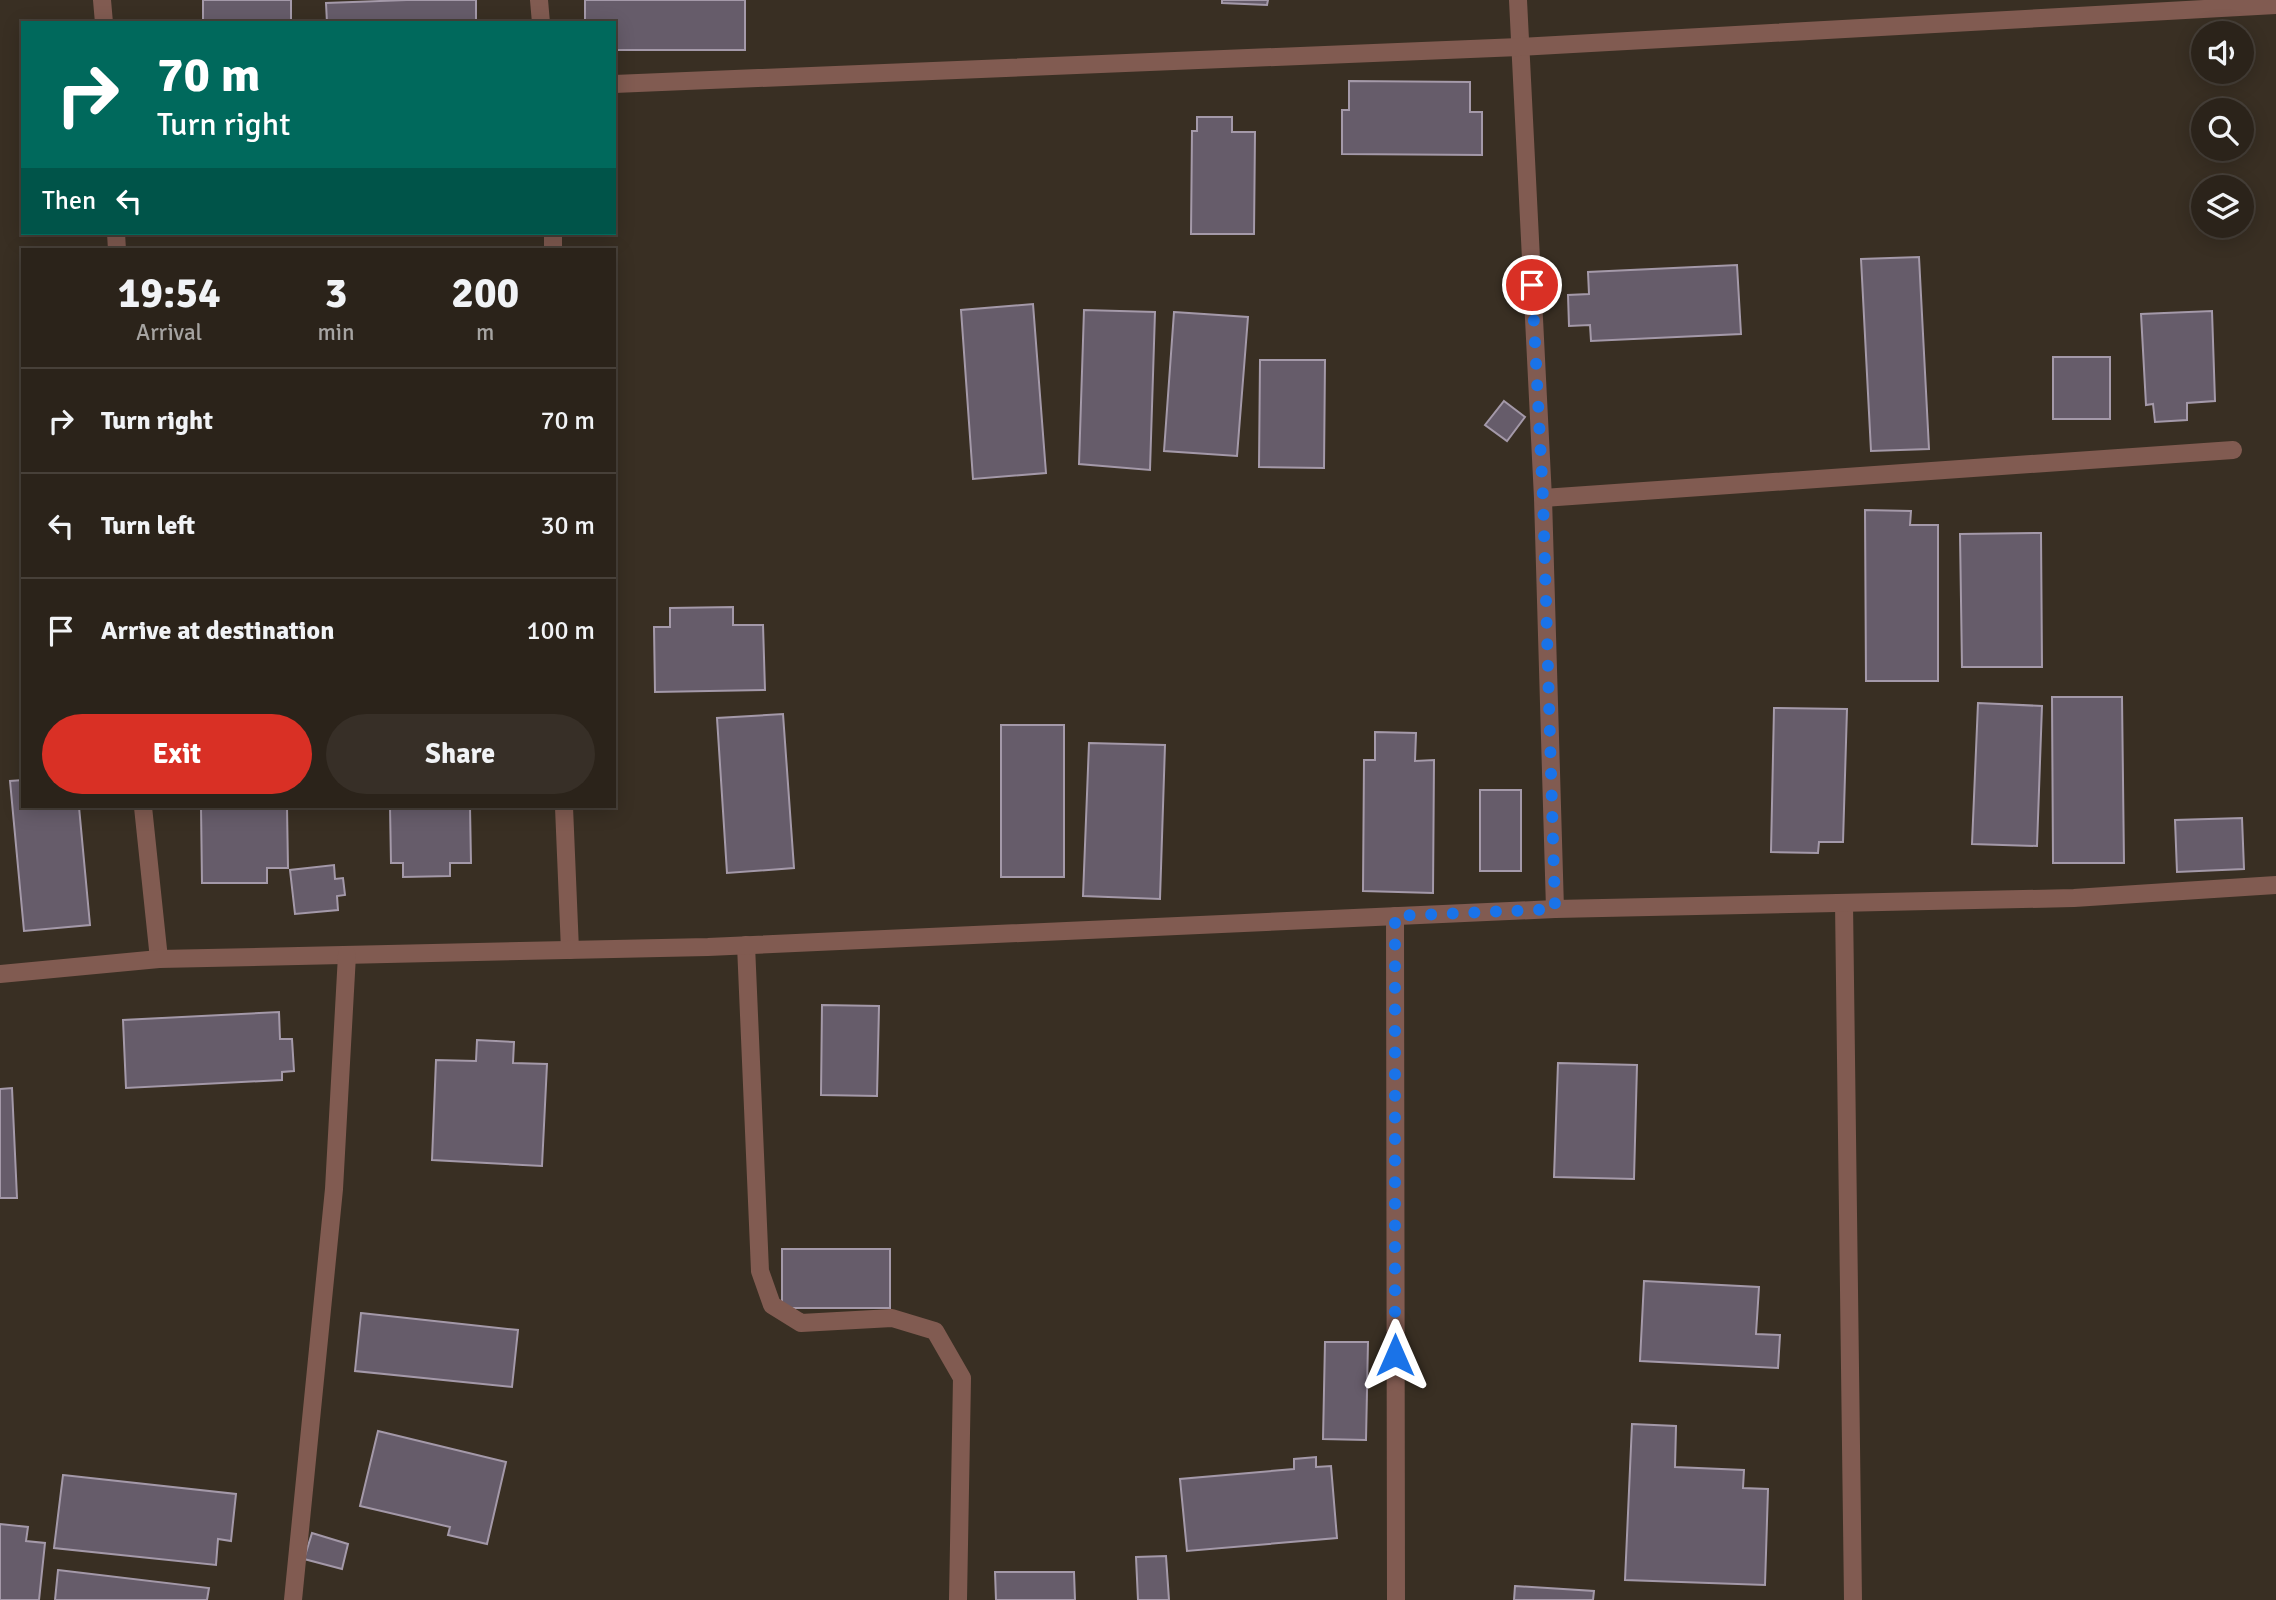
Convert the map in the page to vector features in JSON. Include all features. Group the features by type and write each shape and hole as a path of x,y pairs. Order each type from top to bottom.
{"street":[{"path":"102,0 104,21"},
{"path":"539,0 541,21"},
{"path":"1518,0 1543,498 1555,909"},
{"path":"616,84 1519,47 2276,5"},
{"path":"1543,498 2233,450"},
{"path":"143,808 159,959"},
{"path":"564,808 570,950"},
{"path":"0,974 159,959 746,945 1555,909 2074,898 2276,885"},
{"path":"1844,902 1853,1600"},
{"path":"1395,916 1396,1600"},
{"path":"746,945 760,1271 772,1306 801,1323 892,1318 935,1331 962,1378 958,1600"},
{"path":"293,1600 334,1189 347,955"}],"building":[{"path":"203,0 291,0 291,21 203,21"},
{"path":"476,0 476,21 327,21 326,3"},
{"path":"585,0 745,0 745,50 616,50 616,21 585,21"},
{"path":"1222,0 1268,0 1267,5 1222,3"},
{"path":"1349,81 1470,82 1470,112 1482,112 1482,155 1342,154 1342,110 1349,110"},
{"path":"1197,117 1232,117 1232,132 1255,132 1254,234 1191,234 1192,131 1197,131"},
{"path":"1919,257 1929,449 1871,451 1861,259"},
{"path":"1737,265 1741,334 1591,341 1590,325 1569,326 1568,295 1589,294 1588,272"},
{"path":"1033,304 1046,473 973,479 961,310"},
{"path":"1084,310 1155,312 1150,470 1079,464"},
{"path":"2212,311 2215,401 2187,403 2187,420 2155,422 2153,404 2146,405 2141,314"},
{"path":"1174,312 1248,317 1237,456 1164,451"},
{"path":"2053,357 2110,357 2110,419 2053,419"},
{"path":"1260,360 1325,360 1324,468 1259,467"},
{"path":"1504,401 1525,417 1507,441 1485,425"},
{"path":"1865,510 1911,511 1910,525 1938,525 1938,681 1866,681"},
{"path":"2041,533 2042,667 1962,667 1960,534"},
{"path":"733,607 733,625 763,625 765,690 655,692 654,627 670,627 670,608"},
{"path":"2052,697 2122,697 2124,863 2053,863"},
{"path":"1978,703 2042,706 2037,846 1972,844"},
{"path":"1774,708 1847,709 1843,842 1819,842 1818,853 1771,852"},
{"path":"783,714 794,868 727,873 717,718"},
{"path":"1001,725 1064,725 1064,877 1001,877"},
{"path":"1375,732 1416,733 1415,761 1434,760 1433,893 1363,891 1364,760 1375,760"},
{"path":"1089,743 1165,745 1160,899 1083,896"},
{"path":"21,780 21,808 79,808 90,925 24,931 10,781"},
{"path":"1480,790 1521,790 1521,871 1480,871"},
{"path":"201,808 287,808 288,868 267,868 267,883 202,883"},
{"path":"390,808 470,808 471,863 450,863 450,876 403,877 403,863 391,863"},
{"path":"2242,818 2244,869 2177,872 2175,820"},
{"path":"334,865 335,879 343,878 345,895 337,896 338,910 295,914 290,870"},
{"path":"822,1005 879,1006 877,1096 821,1095"},
{"path":"279,1012 280,1039 292,1039 294,1071 282,1072 282,1080 126,1088 123,1020"},
{"path":"477,1040 514,1042 513,1063 547,1064 542,1166 432,1160 436,1060 476,1061"},
{"path":"1558,1063 1637,1065 1634,1179 1554,1177"},
{"path":"12,1088 17,1198 0,1198 0,1089"},
{"path":"782,1249 890,1249 890,1308 782,1308"},
{"path":"1644,1281 1759,1287 1756,1334 1780,1335 1778,1368 1640,1361"},
{"path":"361,1313 518,1330 512,1387 355,1371"},
{"path":"1325,1342 1368,1342 1366,1440 1323,1439"},
{"path":"1632,1424 1676,1426 1675,1467 1744,1470 1743,1488 1768,1489 1765,1585 1625,1580"},
{"path":"378,1431 506,1462 487,1544 448,1535 450,1527 360,1506"},
{"path":"1316,1457 1316,1467 1331,1466 1337,1538 1187,1551 1180,1479 1294,1469 1294,1459"},
{"path":"63,1475 236,1494 231,1541 218,1539 216,1565 54,1548"},
{"path":"0,1524 28,1527 26,1541 45,1543 39,1600 0,1600"},
{"path":"312,1533 348,1544 342,1569 304,1559"},
{"path":"1166,1556 1169,1600 1138,1600 1136,1557"},
{"path":"58,1570 209,1588 207,1600 55,1600"},
{"path":"995,1572 1074,1572 1075,1600 996,1600"},
{"path":"1515,1586 1594,1591 1593,1600 1514,1600"}],"route":[{"path":"1395,1355 1395,916 1555,909 1543,498 1532,285"}]}
